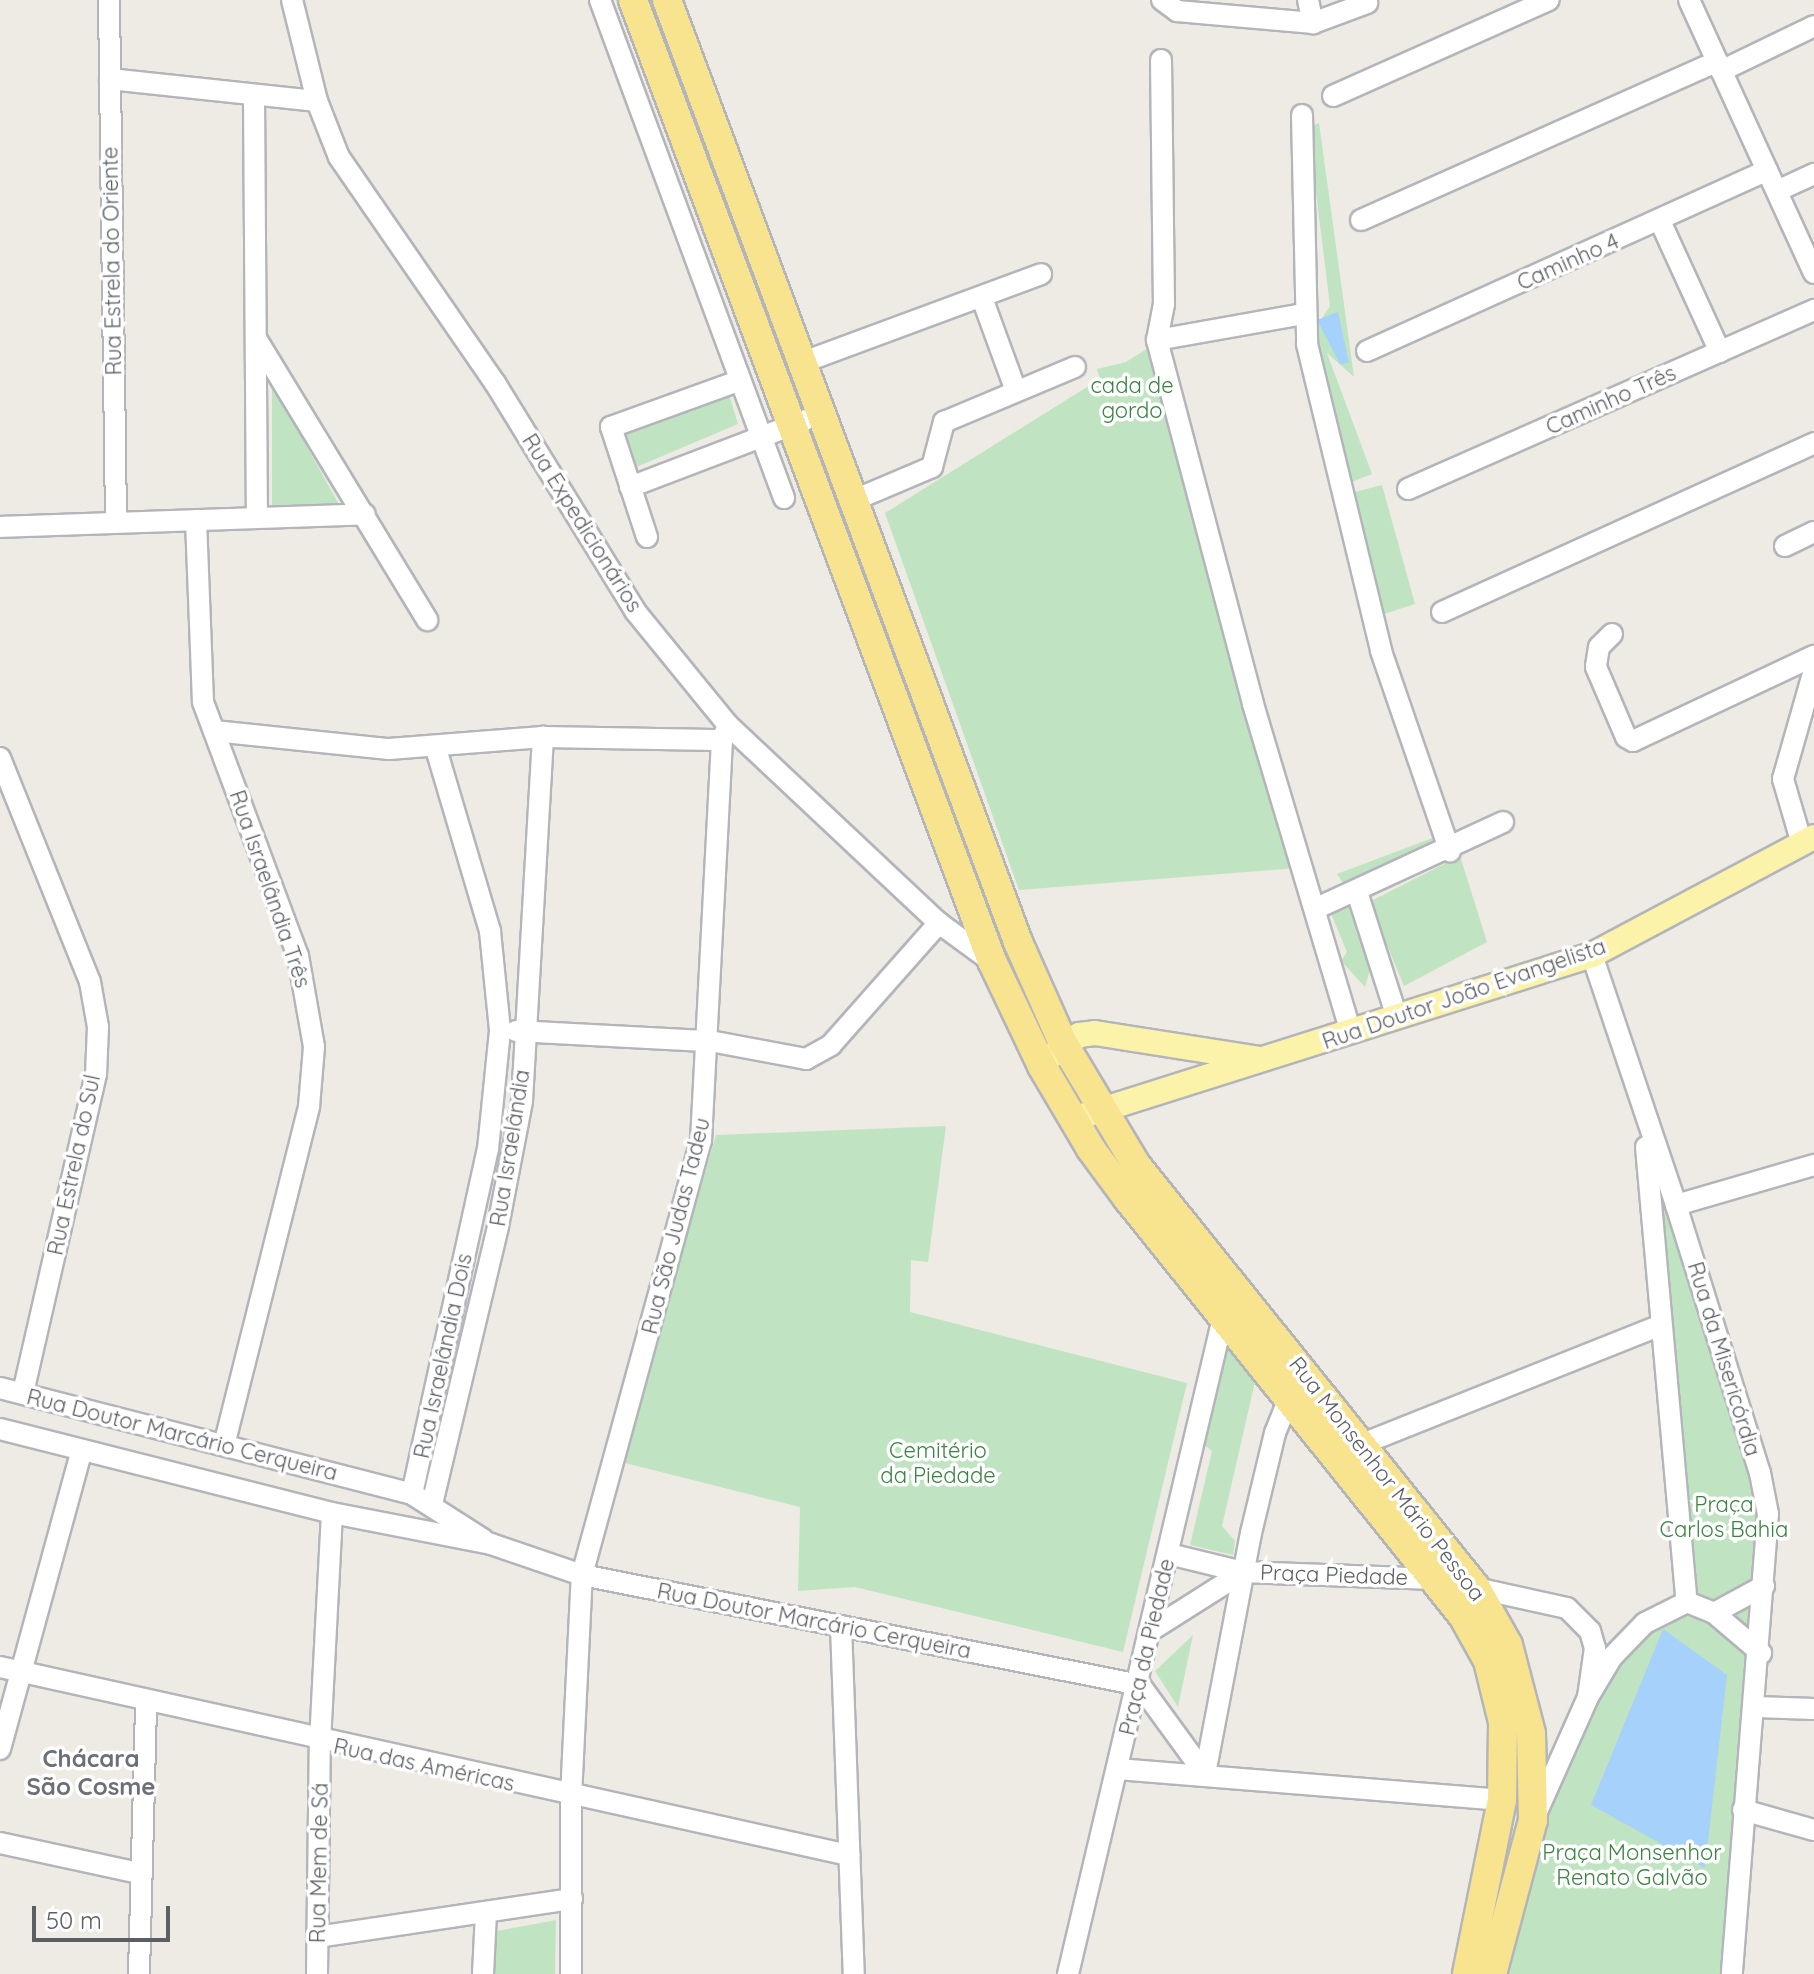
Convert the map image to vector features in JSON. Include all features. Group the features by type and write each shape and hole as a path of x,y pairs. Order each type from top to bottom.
{"highway":[{"path":"633,0 788,426"},
{"path":"667,0 820,414"},
{"name":"Rua Monsenhor Mário Pessoa","path":"820,414 1018,942 1063,1043 1085,1113 1118,1186 1435,1579 1488,1661 1503,1722 1502,1800 1467,1974"},
{"name":"Rua Monsenhor Mário Pessoa","path":"788,426 992,961 1042,1066 1162,1201 1362,1444 1476,1588 1508,1645 1526,1701 1533,1820 1492,1974"}],"main road":[{"name":"Rua Doutor João Evangelista","path":"1085,1113 1269,1061 1592,955 1808,840"},
{"path":"1042,1066 1063,1043 1095,1033 1269,1061"}],"street":[{"name":"Rua Estrela do Oriente","path":"109,0 116,522"},
{"name":"Rua Expedicionários","path":"292,0 317,101 355,187 495,383 635,611 725,733 939,923 992,961"},
{"path":"600,0 758,438 784,498"},
{"path":"1162,0 1177,11 1313,23 1344,6 1367,3"},
{"path":"1308,0 1313,23"},
{"path":"1333,96 1549,0"},
{"path":"1689,0 1814,273"},
{"path":"1361,220 1814,26"},
{"path":"1161,60 1164,304 1157,340 1253,704 1317,908 1351,1032"},
{"path":"110,79 317,101"},
{"path":"254,96 257,516"},
{"path":"1302,115 1303,314 1342,499 1381,651 1450,851"},
{"name":"Caminho 4","path":"1367,351 1767,170"},
{"path":"1777,191 1814,174"},
{"path":"1660,221 1720,352"},
{"path":"801,363 1041,274"},
{"path":"982,298 1016,391"},
{"name":"Caminho Três","path":"1408,489 1814,310"},
{"path":"1157,340 1303,314"},
{"path":"257,340 427,620"},
{"path":"852,501 932,467 944,422 1075,367"},
{"path":"647,537 611,437 614,423 738,381"},
{"path":"630,487 820,414"},
{"path":"1442,612 1814,443"},
{"path":"0,527 365,514"},
{"name":"Rua Israelândia Três","path":"196,520 201,692 298,956 314,1047 309,1107 224,1445"},
{"path":"1785,546 1814,532"},
{"path":"1612,634 1599,647 1596,667 1626,737 1633,741 1814,656"},
{"path":"1808,840 1783,779 1814,670"},
{"path":"214,731 350,746 436,749 543,737 725,733"},
{"name":"Rua São Judas Tadeu","path":"571,1974 571,1797 582,1575 701,1141 710,1041 725,733"},
{"name":"Rua Israelândia","path":"432,1504 513,1160 526,1032 543,737"},
{"name":"Rua Israelândia Dois","path":"412,1494 488,1149 500,1030 490,931 436,749"},
{"name":"Rua Estrela do Sul","path":"0,758 90,982 98,1027 96,1074 23,1394"},
{"path":"1317,908 1450,851 1503,822"},
{"path":"1357,892 1397,1017"},
{"path":"500,1030 710,1041 792,1059 819,1054 939,923"},
{"name":"Rua da Misericórdia","path":"1592,955 1644,1119 1676,1205 1760,1473 1768,1514 1761,1653"},
{"name":"Rua da Misericórdia","path":"1644,1119 1687,1602"},
{"path":"1676,1205 1814,1165"},
{"name":"Praça da Piedade","path":"1068,1974 1140,1685 1223,1318"},
{"path":"1362,1444 1661,1325"},
{"name":"Rua Doutor Marcário Cerqueira","path":"0,1388 412,1494 491,1544"},
{"path":"1205,1774 1243,1572 1275,1433 1290,1396"},
{"name":"Rua Doutor Marcário Cerqueira","path":"0,1429 332,1513 491,1544 582,1575 1140,1685"},
{"path":"0,1749 82,1450"},
{"name":"Rua Mem de Sá","path":"317,1974 320,1742 332,1513"},
{"path":"1169,1554 1243,1572"},
{"name":"Praça Piedade","path":"1153,1629 1243,1572 1435,1579"},
{"path":"1435,1579 1543,1598 1579,1618 1595,1648 1588,1697"},
{"path":"1714,1613 1764,1586"},
{"path":"1533,1820 1588,1697 1629,1635 1687,1602 1714,1613 1761,1653 1743,1810 1732,1974"},
{"path":"841,1626 854,1974"},
{"name":"Rua das Américas","path":"0,1667 320,1742 849,1855"},
{"path":"1140,1685 1205,1774"},
{"path":"139,1974 139,1873 146,1702"},
{"path":"1756,1707 1814,1709"},
{"path":"1118,1769 1502,1800"},
{"path":"1743,1810 1814,1830"},
{"path":"0,1843 139,1873"},
{"path":"317,1937 572,1899"},
{"path":"483,1974 486,1913"}],"green space":[{"path":"1319,123 1354,377 1327,353 1372,474 1339,487 1319,344 1311,335 1330,306 1308,128"},
{"name":"cada de gordo","path":"1148,348 1298,868 1019,890 885,513 1100,379 1097,369 1126,362"},
{"path":"272,384 341,508 272,512"},
{"path":"728,391 738,424 627,471 614,433"},
{"path":"1382,485 1415,604 1384,614 1355,492"},
{"path":"1435,837 1442,850 1348,891 1337,874"},
{"path":"1460,856 1487,942 1404,986 1369,902"},
{"path":"1351,904 1357,935 1361,932 1373,959 1365,987 1341,961 1347,952 1331,914"},
{"name":"Praça Monsenhor Renato Galvão","path":"1644,1119 1760,1473 1755,1655 1732,1974 1498,1974 1537,1824 1592,1700 1632,1638 1692,1604"},
{"name":"Cemitério da Piedade","path":"946,1126 928,1262 911,1260 910,1312 1187,1383 1123,1652 855,1587 798,1591 800,1507 621,1462 716,1135"},
{"path":"1224,1339 1257,1373 1222,1526 1235,1541 1233,1555 1190,1545 1212,1451 1202,1443"},
{"path":"1193,1635 1178,1707 1155,1671"},
{"path":"556,1920 555,1974 493,1974 492,1932"}],"water":[{"path":"1338,312 1349,363 1340,364 1317,320"},
{"path":"1663,1629 1727,1675 1705,1868 1591,1805"}],"district":[{"name":"Chácara São Cosme","path":"91,1773"}],"park label":[{"name":"Praça Carlos Bahia","path":"1724,1516"}]}
